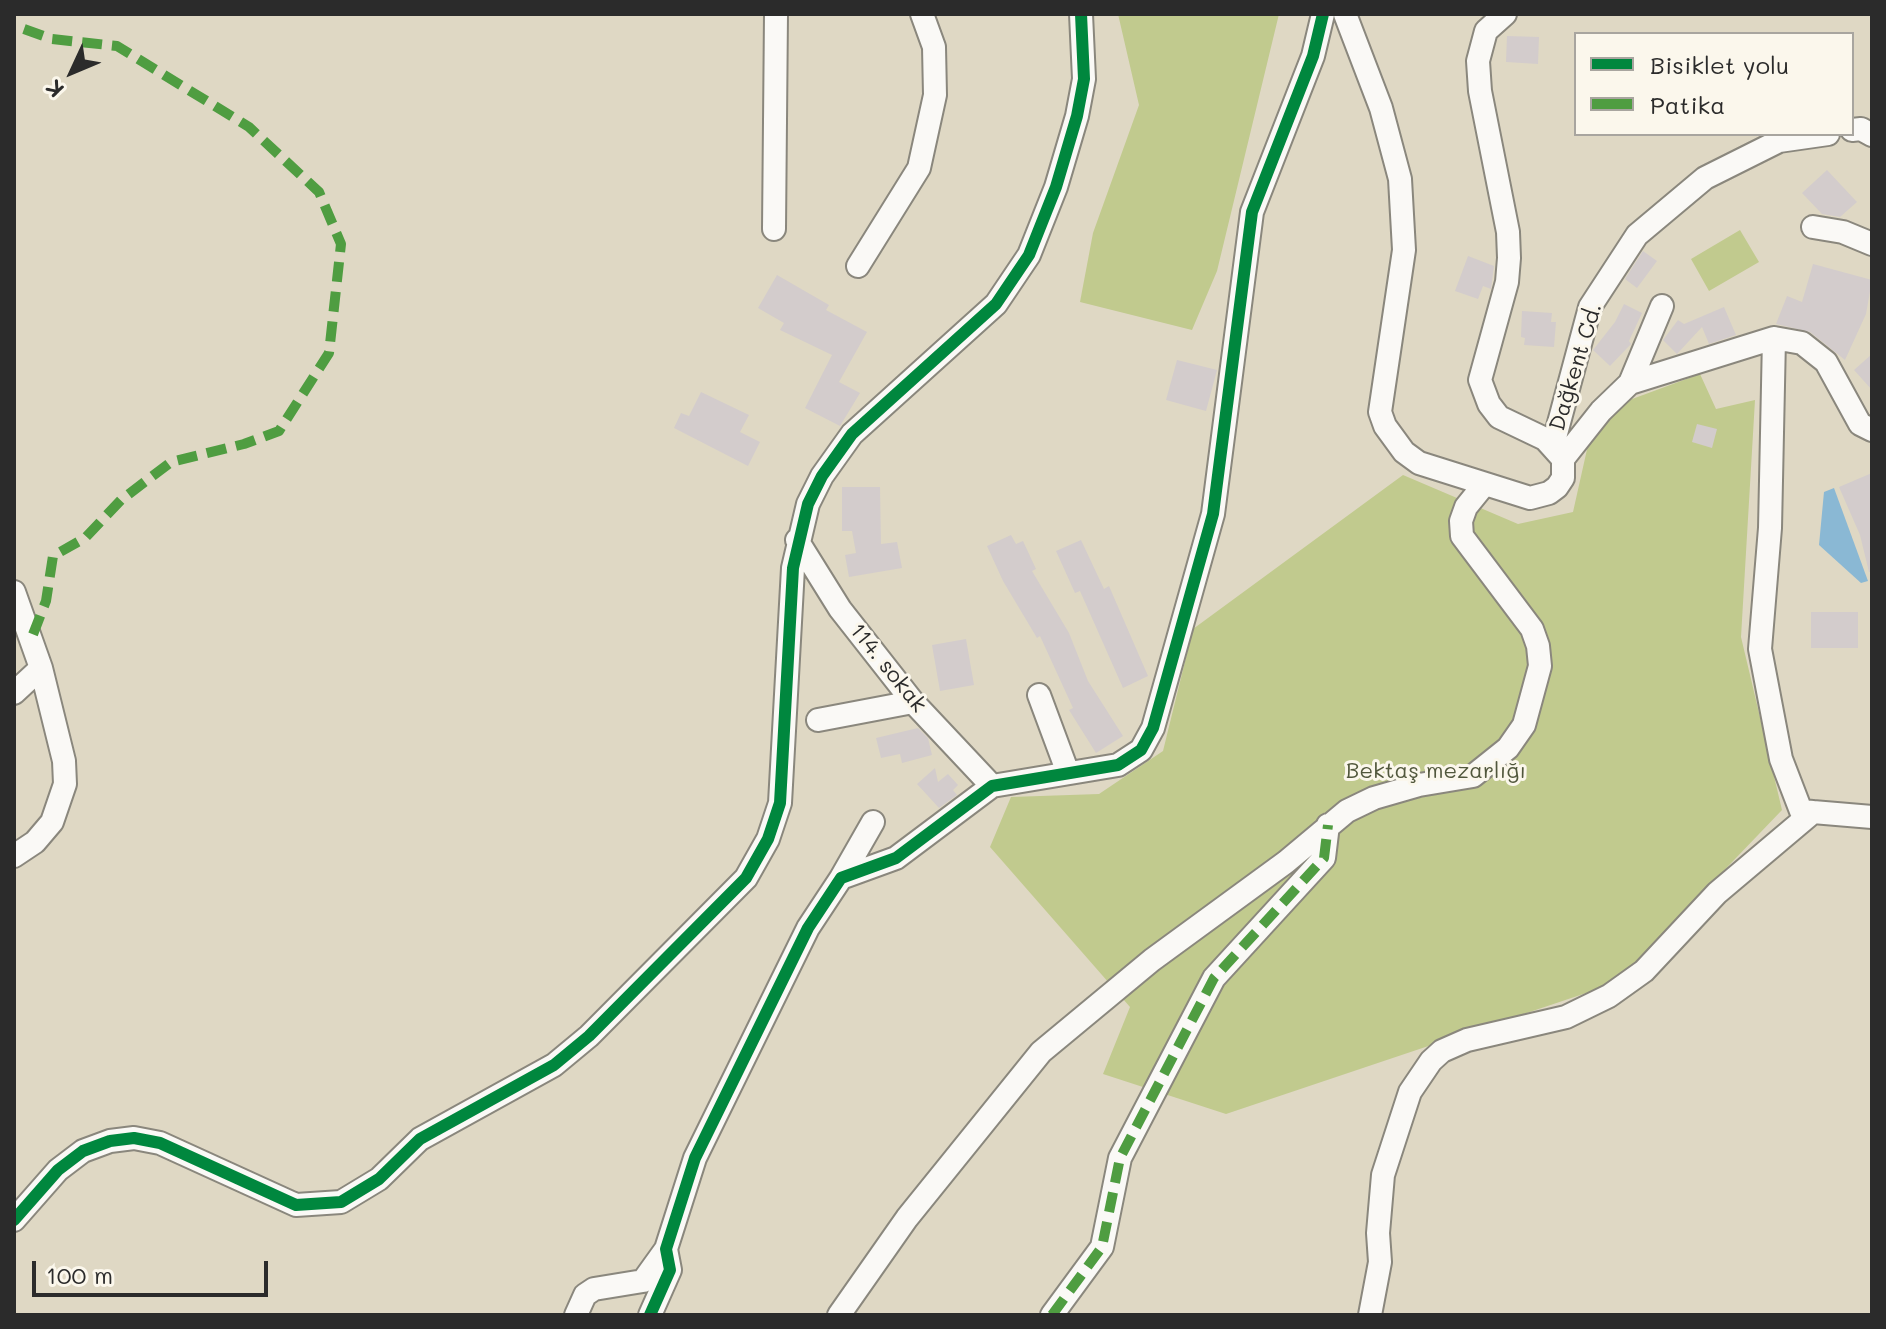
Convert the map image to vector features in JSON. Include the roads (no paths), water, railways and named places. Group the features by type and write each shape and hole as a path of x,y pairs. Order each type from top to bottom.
{"street":[{"path":"774,229 776,14"},
{"path":"858,266 919,168 935,95 934,47 922,14"},
{"path":"14,1220 58,1170 83,1151 110,1141 134,1138 160,1143 296,1205 341,1202 379,1179 420,1139 522,1085 589,1036 712,917 746,878 768,839 780,803 797,540 815,490 844,444 996,304 1029,255 1056,187 1077,116 1084,79 1081,14"},
{"path":"841,878 896,858 992,786 1118,765 1141,750 1153,728 1213,514 1252,212 1313,56 1323,14"},
{"path":"1345,14 1381,108 1400,179 1404,250 1380,412 1393,440 1419,463 1483,486 1530,498 1540,497 1557,487 1563,478 1558,452 1499,417 1489,404 1480,380 1507,282 1509,258 1508,232 1480,91 1478,61 1486,31 1505,14"},
{"name":"Dağkent Cd.","path":"1558,452 1590,307 1637,235 1705,178 1779,141 1814,136"},
{"path":"1813,227 1843,232 1872,244"},
{"path":"1558,452 1630,383 1662,306"},
{"path":"1630,383 1774,338 1802,343 1826,362 1860,424 1872,430"},
{"path":"1774,338 1770,528 1760,649 1781,759 1801,811 1872,817"},
{"path":"839,1315 907,1218 1041,1052 1152,960 1286,862 1347,811 1374,798 1473,776 1508,748 1524,725 1540,666 1532,629 1462,536 1461,521 1466,507 1483,486"},
{"name":"114. sokak","path":"797,540 840,609 913,702 992,786"},
{"path":"14,592 41,668 64,761 65,784 52,822 35,842 14,856"},
{"path":"14,693 41,668"},
{"path":"1039,695 1068,773"},
{"path":"818,720 913,702"},
{"path":"1370,1315 1380,1262 1383,1175 1410,1092 1431,1061 1442,1051 1467,1040 1566,1017 1609,996 1644,971 1717,893 1813,812"},
{"path":"576,1315 585,1295 594,1289 643,1281 666,1249 695,1158 707,1131 808,928 873,822"},
{"path":"1052,1315 1102,1247 1120,1158 1214,978 1324,858 1328,825"},
{"path":"650,1315 670,1270 666,1249"}],"water":[{"path":"1834,488 1868,581 1861,583 1819,545 1824,492"}],"park label":[{"name":"Bektaş mezarlığı","path":"1436,771"}]}
